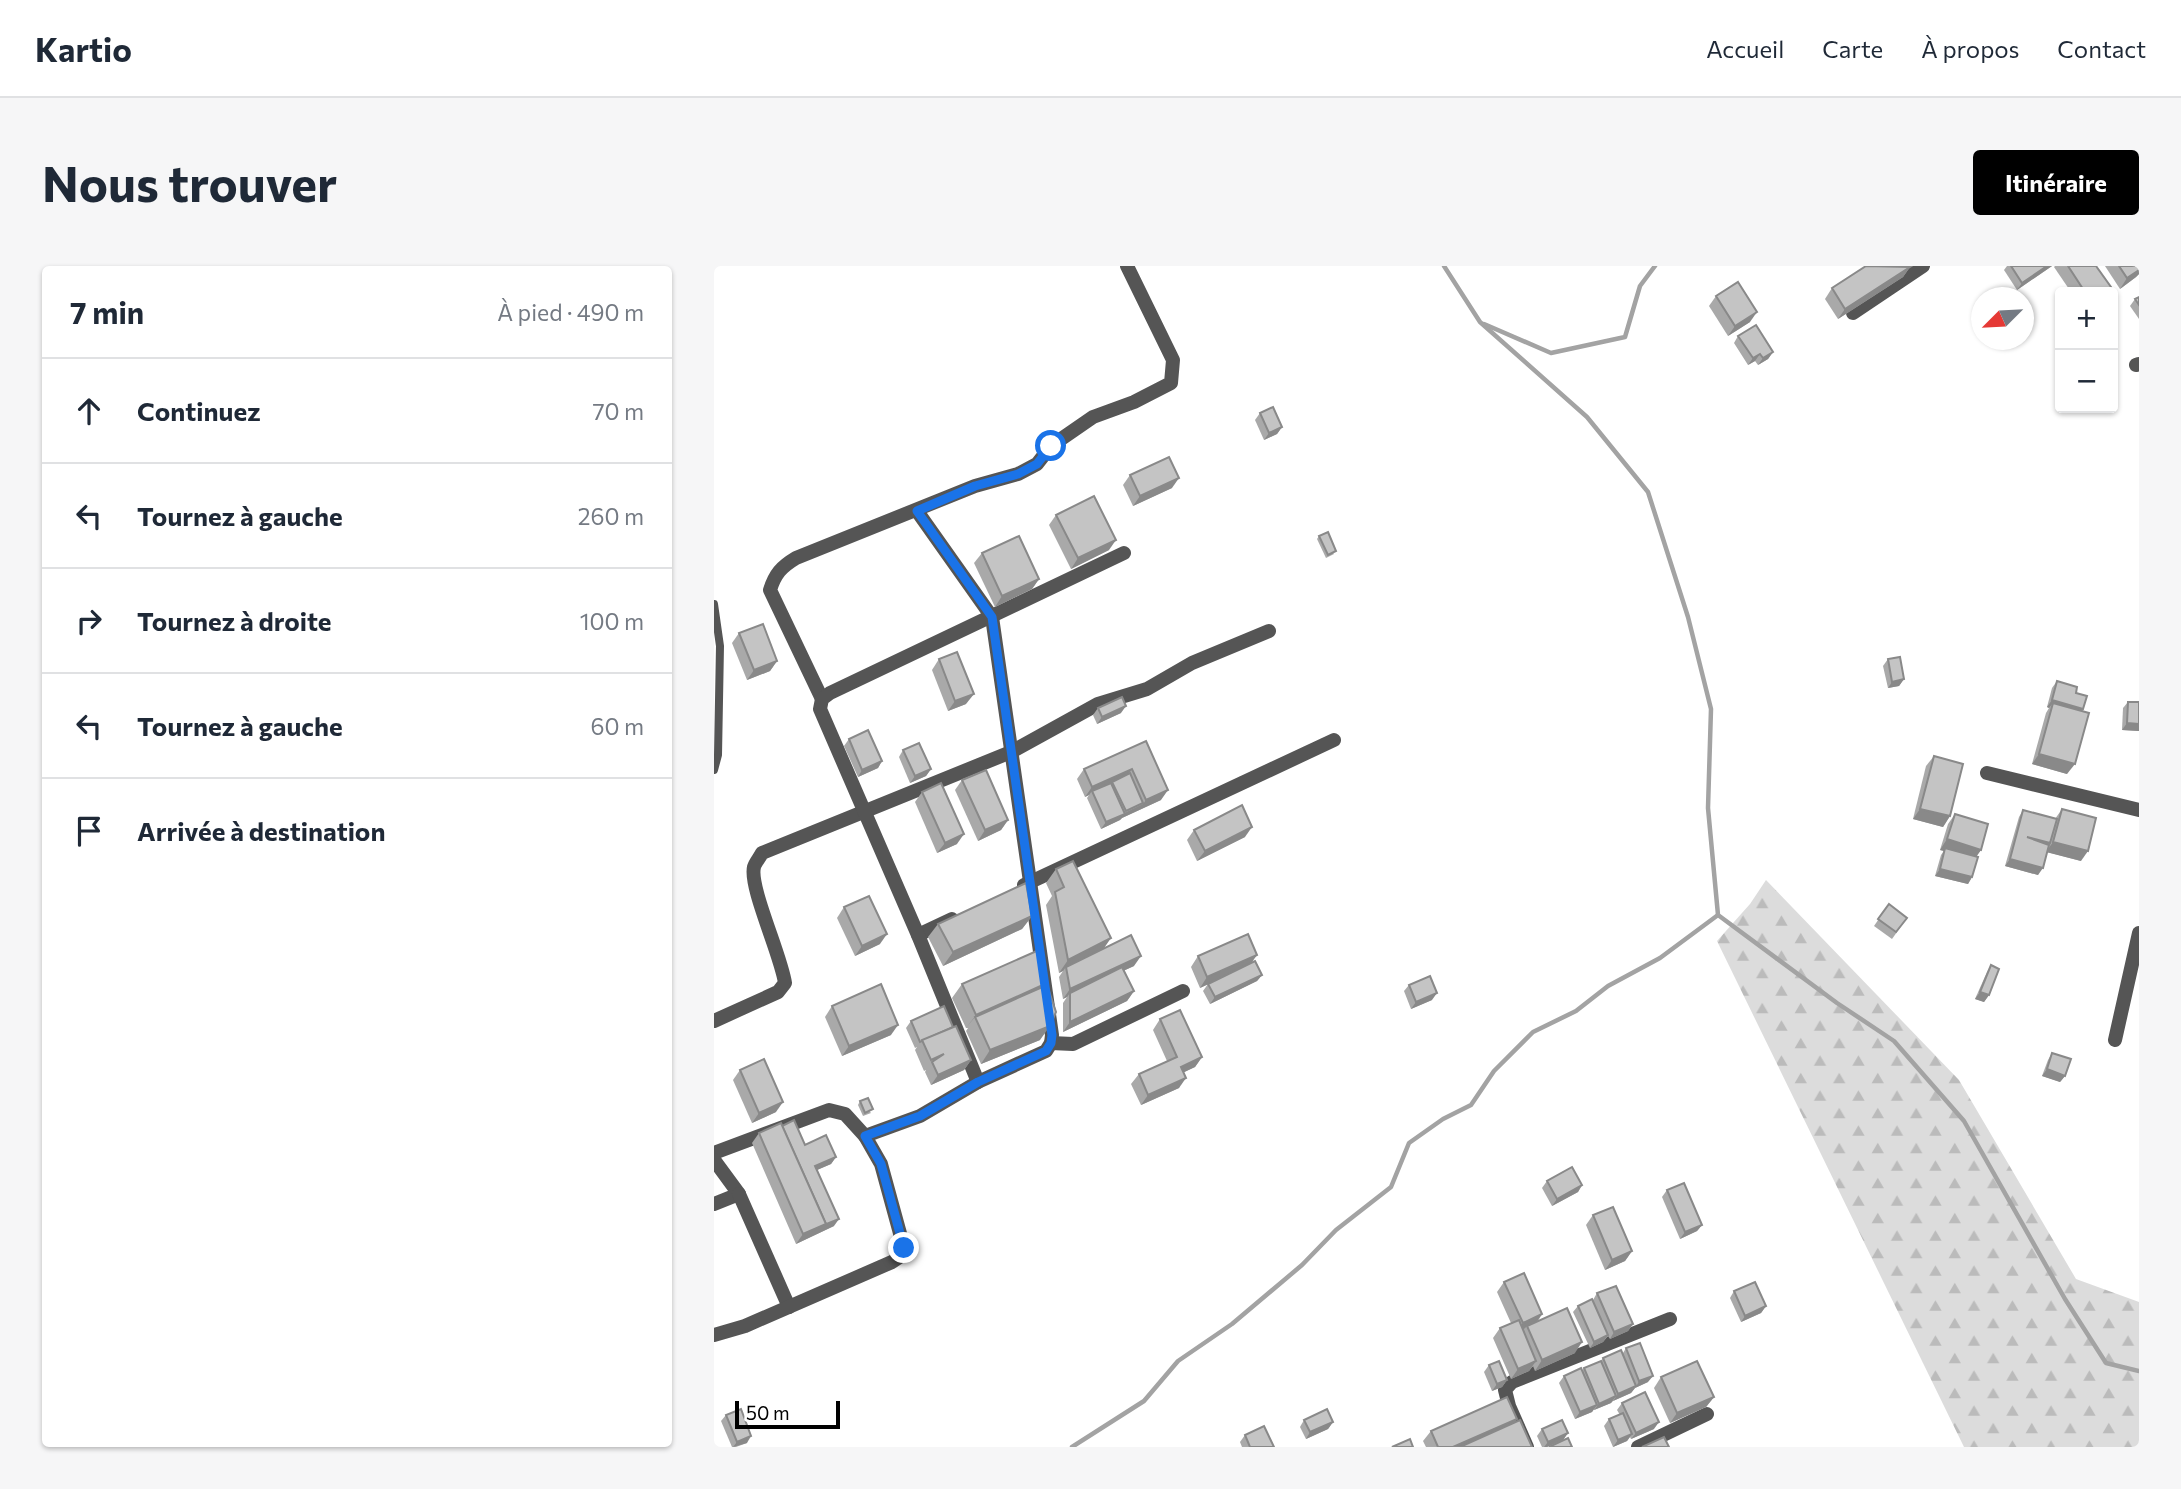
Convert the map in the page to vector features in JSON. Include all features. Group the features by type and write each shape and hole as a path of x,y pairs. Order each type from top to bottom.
{"street":[{"path":"978,1082 820,709 822,699 770,590 775,575 796,558 975,486 1018,474 1037,464 1051,446 1093,417 1134,402 1171,383 1173,360 1127,266"},
{"path":"1853,313 1923,266"},
{"path":"865,1136 920,1116 978,1082 1046,1051 1052,1035 992,617 917,511"},
{"path":"822,699 1124,553"},
{"path":"714,1021 778,992 785,983 783,968 754,883 754,867 762,853 1011,752 1098,704 1147,690 1192,663 1269,631"},
{"path":"1006,894 1334,740"},
{"path":"1987,773 2139,810"},
{"path":"918,935 968,911"},
{"path":"2115,1040 2139,933"},
{"path":"1051,1043 1073,1044 1183,991"},
{"path":"714,1153 829,1110 845,1114 865,1136 881,1164 904,1248 901,1256 892,1262 789,1307 714,1335"},
{"path":"714,1160 739,1194 789,1307"},
{"path":"714,1204 739,1194"},
{"path":"1527,1447 1505,1390 1512,1382 1670,1319"},
{"path":"1638,1447 1707,1414"}],"lane":[{"path":"714,604 720,646 718,755 714,770"}],"green space":[{"path":"1766,880 1959,1080 2076,1279 2139,1302 2139,1447 1964,1447 1717,941 1750,904"}],"building":[{"path":"1866,266 1910,267 1845,309 1832,288"},
{"path":"2011,266 2047,266 2022,283"},
{"path":"2068,266 2096,266 2111,287 2082,287"},
{"path":"2119,266 2139,266 2139,270 2127,278"},
{"path":"1738,282 1757,312 1735,326 1716,296"},
{"path":"1756,325 1773,352 1763,358 1760,354 1753,358 1738,336"},
{"path":"1273,407 1282,427 1269,433 1260,413"},
{"path":"1169,457 1179,478 1140,496 1130,475"},
{"path":"1094,496 1116,540 1078,558 1056,515"},
{"path":"1328,532 1336,551 1328,555 1319,536"},
{"path":"1019,536 1039,579 1002,596 982,553"},
{"path":"763,624 777,661 754,670 739,633"},
{"path":"957,652 974,694 955,701 939,659"},
{"path":"1900,657 1904,679 1892,682 1888,659"},
{"path":"2057,681 2077,687 2076,693 2087,696 2083,709 2052,700"},
{"path":"1122,697 1126,706 1102,717 1098,708"},
{"path":"2128,702 2139,702 2139,724 2127,723"},
{"path":"2053,703 2089,713 2075,764 2039,754"},
{"path":"868,730 882,761 862,770 849,739"},
{"path":"1146,741 1168,790 1146,800 1132,769 1092,787 1084,769"},
{"path":"919,743 931,769 915,776 903,750"},
{"path":"1934,756 1963,764 1950,816 1920,809"},
{"path":"986,770 1008,820 985,830 962,780"},
{"path":"1130,773 1143,803 1126,811 1112,782"},
{"path":"941,783 964,834 945,843 922,792"},
{"path":"1111,783 1125,814 1106,822 1092,791"},
{"path":"1242,805 1252,827 1205,851 1194,830"},
{"path":"2062,809 2096,818 2088,851 2053,842"},
{"path":"2023,810 2057,819 2050,843 2027,837 2049,845 2043,868 2010,859"},
{"path":"1955,814 1988,824 1981,850 1947,839"},
{"path":"1945,848 1978,857 1972,877 1940,869"},
{"path":"1073,861 1111,938 1068,960 1055,892 1064,887 1056,869"},
{"path":"1026,883 1032,916 953,952 938,924"},
{"path":"869,896 887,934 862,946 844,907"},
{"path":"1889,904 1907,918 1896,932 1878,919"},
{"path":"1248,934 1257,955 1207,977 1198,956"},
{"path":"1131,935 1141,956 1070,989 1066,967"},
{"path":"1039,950 1045,984 976,1015 962,984"},
{"path":"1255,961 1262,975 1215,997 1208,984"},
{"path":"1991,965 1999,969 1989,995 1980,992"},
{"path":"1122,967 1134,991 1070,1022 1070,993"},
{"path":"1430,976 1437,993 1416,1002 1409,985"},
{"path":"881,984 898,1025 849,1046 832,1006"},
{"path":"1047,985 1056,1012 1050,1026 990,1050 975,1017"},
{"path":"944,1006 953,1027 920,1042 911,1021"},
{"path":"1180,1010 1202,1057 1181,1067 1186,1078 1148,1095 1139,1074 1177,1057 1160,1019"},
{"path":"956,1026 971,1060 938,1075 932,1062 944,1054 931,1060 922,1040"},
{"path":"2052,1053 2071,1059 2065,1076 2047,1069"},
{"path":"764,1059 783,1102 759,1113 740,1070"},
{"path":"868,1098 873,1109 865,1113 860,1101"},
{"path":"794,1120 805,1145 826,1135 836,1157 815,1166 839,1219 824,1225 826,1224 782,1126"},
{"path":"781,1123 826,1224 803,1234 759,1133"},
{"path":"1572,1167 1582,1185 1557,1199 1547,1181"},
{"path":"1684,1183 1702,1225 1685,1232 1667,1190"},
{"path":"1613,1207 1632,1251 1612,1260 1593,1215"},
{"path":"1524,1273 1542,1314 1523,1323 1504,1282"},
{"path":"1755,1282 1766,1306 1745,1316 1734,1291"},
{"path":"1616,1286 1633,1324 1614,1332 1597,1293"},
{"path":"1592,1299 1608,1335 1594,1342 1578,1306"},
{"path":"1567,1308 1582,1342 1542,1360 1527,1326"},
{"path":"1519,1320 1536,1361 1518,1369 1500,1328"},
{"path":"1640,1343 1653,1376 1639,1381 1626,1348"},
{"path":"1621,1350 1636,1386 1618,1394 1603,1358"},
{"path":"1499,1361 1507,1380 1497,1384 1489,1365"},
{"path":"1601,1361 1616,1396 1599,1404 1584,1368"},
{"path":"1697,1361 1714,1397 1677,1413 1661,1377"},
{"path":"1581,1368 1597,1405 1580,1412 1564,1376"},
{"path":"1645,1392 1659,1422 1636,1433 1622,1403"},
{"path":"1507,1397 1517,1419 1453,1447 1438,1447 1431,1431"},
{"path":"741,1409 751,1436 737,1442 726,1415"},
{"path":"1327,1409 1333,1422 1310,1432 1304,1420"},
{"path":"1623,1413 1632,1434 1618,1440 1609,1419"},
{"path":"1520,1420 1532,1447 1460,1447"},
{"path":"1562,1420 1568,1433 1548,1442 1542,1429"},
{"path":"1264,1426 1274,1447 1250,1447 1245,1435"},
{"path":"1664,1437 1669,1447 1642,1447"},
{"path":"1568,1438 1572,1447 1549,1447"},
{"path":"1410,1439 1413,1447 1392,1447"}],"waterway":[{"path":"1444,266 1480,322 1587,417 1648,492 1688,617 1711,709 1708,808 1718,915 1837,1003 1894,1041 1964,1121 2065,1299 2106,1363 2139,1371"},
{"path":"1484,324 1551,353 1625,337 1640,286 1655,266"},
{"path":"1072,1447 1144,1401 1178,1361 1232,1324 1302,1265 1336,1230 1391,1187 1409,1143 1443,1119 1471,1105 1494,1071 1533,1032 1576,1011 1608,986 1660,958 1718,915"}],"route":[{"path":"904,1248 881,1164 865,1136 920,1116 978,1082 1046,1051 1052,1035 992,617 917,511 975,486 1018,474 1037,464 1051,446"}]}
